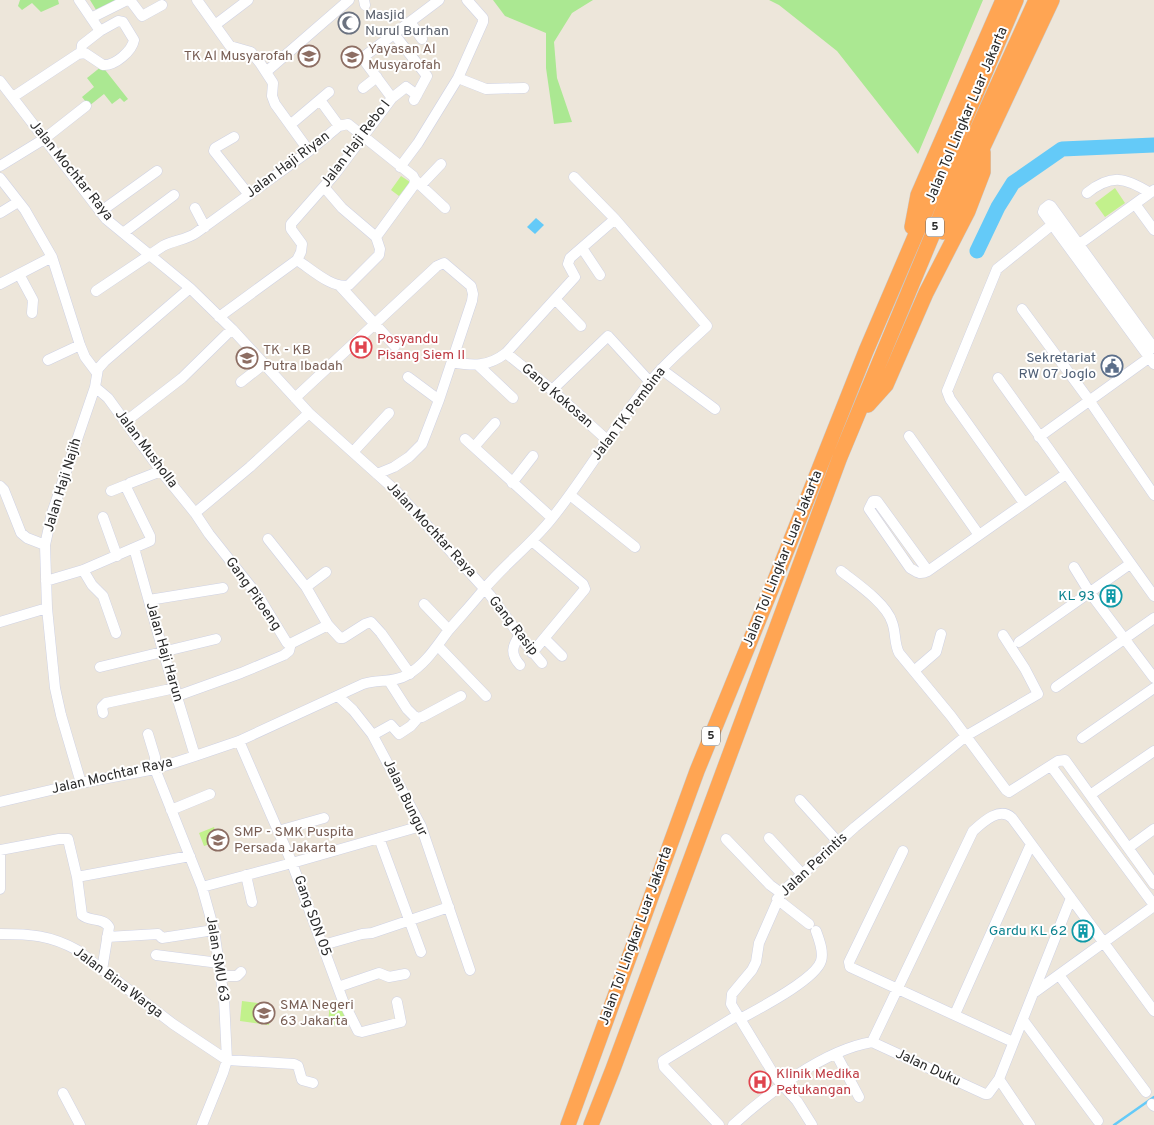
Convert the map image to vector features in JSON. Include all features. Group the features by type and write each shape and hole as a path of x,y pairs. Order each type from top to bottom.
{"highway":[{"path":"908,253 918,195 1003,0"},
{"name":"Jalan Tol Lingkar Luar Jakarta","path":"568,1125 697,771 866,351 1016,0"},
{"name":"Jalan Tol Lingkar Luar Jakarta","path":"591,1125 614,1069 840,457 964,159 1036,0"},
{"path":"840,457 856,439 915,290 1052,0"}],"street":[{"path":"79,0 100,31"},
{"path":"91,18 128,0 137,12 143,16 162,5"},
{"path":"197,0 230,46 251,52 266,72 273,83 273,100 309,151"},
{"path":"215,25 248,0"},
{"path":"266,72 349,0"},
{"path":"392,98 406,88 415,98 427,76 394,34 439,0"},
{"path":"400,167 458,78 483,22 483,18 467,0"},
{"path":"12,97 81,53 85,53 98,64 111,65 133,44 133,37 121,20 100,31 82,45 81,53"},
{"path":"410,22 422,39"},
{"name":"Jalan Haji Rebo I","path":"297,260 302,244 290,226 324,187 392,98 366,63 365,57 394,34"},
{"path":"363,88 377,77"},
{"path":"458,78 486,89 524,88"},
{"name":"Jalan Mochtar Raya","path":"0,81 100,212 190,288 232,329 309,413 396,491 484,590 424,662 402,678 390,682 371,681 239,741 155,769 81,783 0,802"},
{"path":"290,125 329,92"},
{"path":"320,100 339,126"},
{"path":"0,166 44,139 86,106"},
{"name":"Jalan Haji Riyan","path":"96,291 168,243 192,236 309,151 339,126 348,124 400,167 445,208"},
{"path":"234,137 217,147 214,152 249,195"},
{"path":"376,237 417,183 441,164"},
{"path":"100,212 157,171"},
{"name":"Jalan TK Pembina","path":"484,590 552,518 650,382 661,369 707,326 615,219 574,177"},
{"path":"0,178 25,210 40,233 52,257 80,345 85,357 96,373 112,354 190,288"},
{"path":"1087,193 1102,182 1116,179 1152,191"},
{"path":"219,317 297,260 332,284 340,286 349,285 379,255 380,249 376,237 342,208 324,187"},
{"path":"1075,248 1152,191"},
{"path":"123,233 174,195"},
{"path":"0,213 18,202"},
{"path":"1135,204 1154,230"},
{"path":"1039,437 1153,356 1075,248 1049,205 1043,211 1075,248"},
{"path":"195,208 205,227"},
{"path":"452,362 479,366 493,362 506,353 575,277 568,262 615,219"},
{"path":"1024,503 950,399 947,391 997,269 1053,224"},
{"path":"582,248 600,275"},
{"path":"0,284 52,257"},
{"path":"295,398 431,271 444,263 471,286 472,301 439,400 422,444 409,457 394,467 377,474"},
{"path":"19,274 33,300 32,313"},
{"path":"340,286 395,346"},
{"path":"555,299 581,326"},
{"path":"1022,309 1089,400 1154,495"},
{"path":"125,422 182,378 232,329"},
{"path":"552,390 608,336 650,382"},
{"path":"48,360 80,345"},
{"name":"Gang Kokosan","path":"506,353 552,390 607,440"},
{"path":"241,382 264,364"},
{"path":"479,366 513,398"},
{"path":"661,369 715,409"},
{"name":"Jalan Haji Najih","path":"81,783 55,688 47,608 45,545 52,513 95,387 96,373"},
{"path":"408,377 439,400"},
{"path":"998,378 1154,596"},
{"name":"Jalan Musholla","path":"95,387 108,398 209,534"},
{"path":"195,513 250,467 309,413"},
{"path":"353,452 389,413"},
{"path":"474,447 495,424"},
{"path":"909,436 979,535"},
{"path":"465,439 552,518"},
{"path":"512,483 533,456"},
{"path":"111,491 161,471"},
{"path":"928,571 877,501 874,501 869,509 910,568 918,574 928,571 1066,474"},
{"path":"0,485 4,490 22,533 27,538 45,545"},
{"path":"46,582 83,570 150,541 151,538 126,485"},
{"path":"570,495 635,547"},
{"path":"103,517 117,556"},
{"name":"Gang Pitoeng","path":"209,534 259,597 286,643 291,643 328,625"},
{"path":"268,539 306,587 328,625 337,636 342,639 371,622 410,674"},
{"path":"532,541 583,584 584,587 584,590 532,653"},
{"name":"Jalan Haji Harun","path":"134,548 195,756"},
{"path":"1019,642 1130,564"},
{"path":"1074,568 1090,593 1154,678"},
{"path":"83,570 92,585 103,596 116,633"},
{"path":"841,571 876,600 890,616 899,653 966,736 1006,790 1009,792 1058,760 1065,760 1154,884"},
{"path":"306,587 326,572"},
{"path":"149,600 223,588"},
{"name":"Gang Rasip","path":"484,590 495,601 532,653 542,663"},
{"path":"424,604 449,630"},
{"path":"0,622 47,608"},
{"path":"1056,687 1154,618"},
{"path":"914,671 936,652 941,634"},
{"path":"520,635 512,649 520,665"},
{"name":"Jalan Perintis","path":"812,1125 797,1101 782,1085 731,1004 732,994 752,970 756,962 759,943 779,896 838,842 966,736 1038,694 1025,669 1003,635"},
{"path":"100,667 216,639"},
{"path":"545,639 562,656"},
{"path":"103,713 102,707 106,703 176,692 241,673 284,655 289,651 291,643"},
{"path":"438,646 486,696"},
{"path":"390,682 407,709 418,718"},
{"path":"1082,738 1154,688"},
{"name":"Jalan Bungur","path":"338,696 353,710 373,734 421,826 470,970"},
{"path":"373,734 391,725 399,734 411,726 418,718 461,696"},
{"name":"Jalan SMU 63","path":"148,734 155,769 202,887 214,930 221,976 226,1019 227,1060 224,1073 203,1124"},
{"name":"Gang SDN 05","path":"239,741 292,863 342,1001 360,1032 401,1022 397,1002"},
{"path":"1090,795 1154,751"},
{"path":"1035,992 1154,905 1051,766"},
{"path":"171,810 210,794"},
{"path":"800,800 838,842"},
{"path":"733,1125 782,1085 836,1054 872,1042 973,831 992,817 1005,814 1012,818 1154,1011"},
{"path":"278,831 324,818"},
{"path":"202,887 421,826"},
{"path":"1128,848 1154,829"},
{"path":"379,838 421,952"},
{"path":"769,838 802,874"},
{"path":"0,850 67,839 70,842 82,915 85,918 107,923 109,927 102,970"},
{"path":"719,1125 664,1067 663,1061 739,1017 772,1002 800,983 816,969 822,959 820,940 813,927 779,896 726,839"},
{"path":"955,1014 1031,844"},
{"path":"903,851 849,965 1014,1042"},
{"path":"0,855 0,889"},
{"path":"77,877 190,856"},
{"path":"246,876 252,902"},
{"path":"1030,1125 999,1079 1071,898"},
{"path":"323,945 372,933 449,906"},
{"path":"107,937 158,934 162,938 214,930"},
{"name":"Jalan Bina Warga","path":"0,934 34,935 51,938 77,950 173,1024 227,1060"},
{"path":"156,955 219,963"},
{"path":"221,976 237,976 241,972"},
{"path":"338,987 379,973 389,977 405,974"},
{"path":"1059,975 1146,1092"},
{"path":"1023,1020 1098,1121"},
{"name":"Jalan Duku","path":"872,1042 984,1094 988,1094 993,1090 999,1079"},
{"path":"836,1054 859,1097"},
{"path":"227,1060 294,1064 298,1066 302,1080 313,1084"},
{"path":"63,1093 75,1123"}],"green space":[{"path":"20,0 58,0 59,4 41,12 32,3 22,10 18,6"},
{"path":"90,0 126,0 98,13"},
{"path":"493,0 593,0 572,13 554,42 557,78 572,122 554,124 546,68 546,33 505,16"},
{"path":"769,0 983,0 918,154 837,51 779,5"},
{"path":"102,66 128,99 124,102 120,98 112,104 104,94 89,106 82,97 94,87 87,78"},
{"path":"401,176 410,182 399,196 391,190"},
{"path":"1115,188 1125,203 1105,217 1095,203"},
{"path":"214,827 219,841 204,846 199,833"},
{"path":"242,1001 272,1005 269,1025 240,1021"},
{"path":"330,1002 350,1004 348,1026 328,1024"}],"water":[{"path":"536,218 544,225 535,234 527,227"}],"waterway":[{"path":"977,251 998,207 1013,183 1062,149 1154,145"},
{"path":"1114,1125 1154,1097"}],"place":[{"name":"Masjid Nurul Burhan","path":"349,23"},
{"name":"TK Al Musyarofah","path":"309,56"},
{"name":"Yayasan Al Musyarofah","path":"352,57"},
{"name":"Posyandu Pisang Siem II","path":"361,347"},
{"name":"TK - KB Putra Ibadah","path":"247,358"},
{"name":"Sekretariat RW 07 Joglo","path":"1112,366"},
{"name":"KL 93","path":"1111,596"},
{"name":"SMP - SMK Puspita Persada Jakarta","path":"218,840"},
{"name":"Gardu KL 62","path":"1083,931"},
{"name":"SMA Negeri 63 Jakarta","path":"264,1013"},
{"name":"Klinik Medika Petukangan","path":"760,1082"}]}
